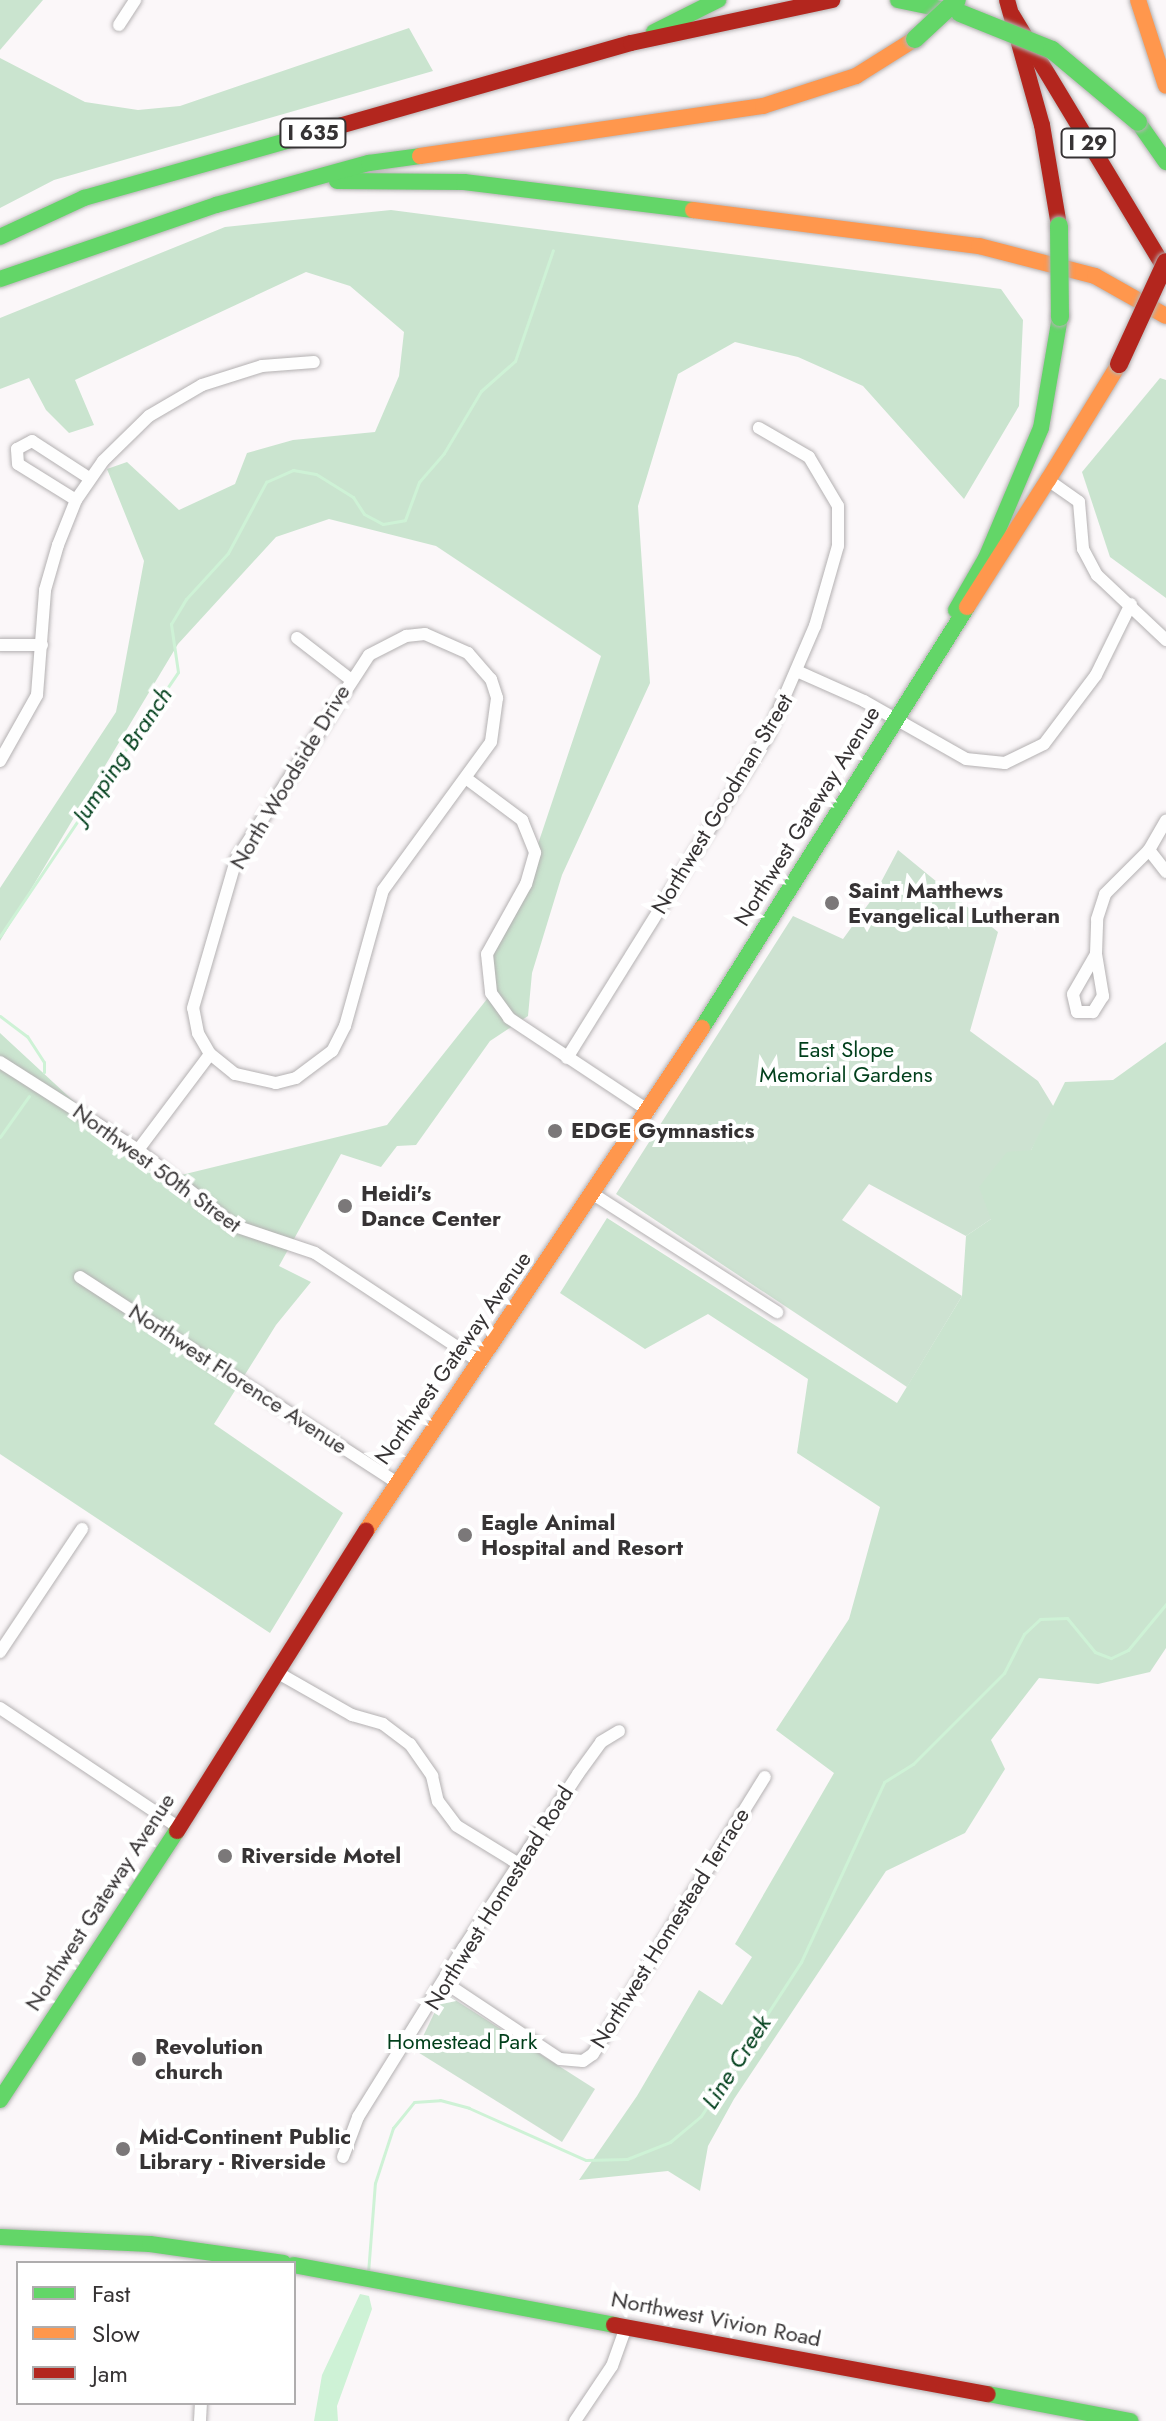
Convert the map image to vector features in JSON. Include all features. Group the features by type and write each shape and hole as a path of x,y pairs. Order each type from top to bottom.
{"main road":[{"path":"631,43 718,0"},
{"path":"631,43 832,0"},
{"path":"898,0 959,6 1052,50 1138,122 1166,162"},
{"path":"1138,0 1166,86"},
{"path":"0,279 114,237 369,163 763,106 856,76 915,39 959,6"},
{"name":"Northwest Gateway Avenue","path":"0,2100 280,1674 396,1482 481,1363 649,1111 944,642 986,558 1041,428 1060,317 1059,226 1042,125 1010,7"},
{"name":"I 29","path":"1010,7 1166,270"},
{"name":"I 635","path":"0,237 84,198 631,43"},
{"path":"304,182 464,182 979,246 1095,276 1166,316"},
{"name":"Northwest Gateway Avenue","path":"944,642 960,623 1119,364 1166,262"},
{"path":"0,2237 258,2261"},
{"name":"Northwest Vivion Road","path":"296,2265 1120,2420"}],"street":[{"path":"119,25 135,0"},
{"path":"0,761 37,695 47,580 76,500 89,478 132,429 185,393 240,371 314,362"},
{"name":"Northwest Goodman Street","path":"567,1058 757,754 799,672 838,546 838,506 809,457 759,428"},
{"path":"76,500 18,464 17,449 32,441 89,478"},
{"path":"1048,480 1079,502 1089,563 1166,640"},
{"path":"799,672 846,691 966,759 1005,763 1030,754 1044,744 1096,675 1131,604"},
{"name":"North Woodside Drive","path":"210,1054 198,1033 193,1008 227,883 249,837 350,679 369,655 406,636 425,634 468,653 491,679 497,698 491,742 467,779"},
{"path":"297,638 350,679"},
{"path":"0,645 42,645"},
{"path":"138,1150 210,1054 235,1074 276,1083 296,1078 324,1060 345,1026 388,880 467,779 510,808 531,837 532,871 492,941 486,975 499,1008 544,1043 649,1111"},
{"path":"1096,954 1097,919 1105,894 1149,850 1166,820"},
{"path":"1149,850 1166,872"},
{"name":"Northwest 50th Street","path":"0,1062 138,1150 235,1226 315,1253 481,1363"},
{"path":"593,1194 777,1312"},
{"name":"Northwest Florence Avenue","path":"80,1277 396,1482"},
{"path":"0,1652 82,1529"},
{"path":"280,1674 352,1715 383,1724 410,1744 432,1776 438,1801 457,1826 519,1864"},
{"path":"0,1708 178,1827"},
{"name":"Northwest Homestead Road","path":"343,2157 358,2117 519,1864 601,1742 619,1731"},
{"name":"Northwest Homestead Terrace","path":"444,1982 560,2059 583,2061 593,2054 765,1777"},
{"path":"575,2421 612,2366 626,2327"}],"green space":[{"name":"East Slope Memorial Gardens","path":"898,850 998,932 970,1031 1038,1081 1055,1109 991,1219 966,1236 869,1184 842,1220 962,1296 907,1387 616,1194 793,916 843,939 872,899"},
{"name":"Homestead Park","path":"449,1996 595,2089 562,2142 416,2051 441,1999"}],"shaded area":[{"path":"0,0 43,0 0,50"},
{"path":"409,28 433,71 54,180 0,208 0,58 85,102 138,110 180,106"},
{"path":"391,210 1001,289 1023,320 1019,406 964,499 863,386 798,357 735,342 678,374 638,506 650,683 562,875 532,973 528,1016 490,1041 416,1145 397,1146 381,1167 341,1154 279,1266 311,1282 276,1325 214,1424 343,1513 270,1633 0,1454 0,1033 95,1121 173,1177 387,1125 491,994 487,954 535,853 601,656 436,546 329,519 276,537 178,644 0,941 0,888 116,712 144,561 107,469 127,462 179,510 235,484 247,453 293,440 375,432 399,376 404,332 350,286 306,272 75,380 94,425 69,433 46,410 29,378 0,389 0,318 225,227"},
{"path":"1160,378 1166,380 1166,598 1110,557 1082,472"},
{"path":"1166,1042 1166,1648 1150,1672 1098,1684 1039,1678 991,1740 1005,1769 965,1833 886,1871 734,2099 708,2146 700,2191 668,2171 579,2180 637,2096 699,1990 722,2005 752,1957 735,1944 834,1773 776,1730 849,1619 880,1507 797,1453 808,1379 708,1314 645,1349 560,1293 607,1218 897,1403 962,1296 966,1236 991,1219 979,1187 1007,1152 1031,1150 1065,1082 1113,1080"},
{"path":"360,2294 369,2296 372,2309 337,2406 338,2421 314,2421 322,2375"}],"waterway":[{"name":"Jumping Branch","path":"0,936 178,672 171,624 186,599 228,553 266,482 293,470 316,474 353,497 364,514 383,524 405,520 419,482 444,453 481,391 515,361 553,250"},
{"name":"Jumping Branch","path":"0,1016 27,1036 44,1062 44,1072"},
{"name":"Jumping Branch","path":"0,1137 29,1096"},
{"name":"Line Creek","path":"368,2273 375,2183 393,2128 414,2102 440,2100 469,2108 586,2160 627,2159 670,2142 701,2116 801,1962 884,1782 913,1764 1004,1673 1024,1634 1040,1619 1067,1618 1095,1652 1111,1658 1128,1650 1166,1604"}],"traffic: fast":[{"path":"654,32 718,0"},
{"path":"898,0 960,13"},
{"path":"915,39 957,0"},
{"path":"960,13 1052,50 1138,122"},
{"path":"1138,122 1166,162"},
{"path":"0,237 84,198 297,138"},
{"path":"0,279 216,205 369,163 420,156"},
{"path":"337,181 464,182 693,210"},
{"path":"1059,226 1060,317"},
{"path":"986,558 1041,428 1060,317"},
{"path":"956,610 986,558"},
{"path":"702,1028 967,607"},
{"path":"0,2100 177,1831"},
{"path":"0,2237 150,2244 270,2261"},
{"path":"296,2265 614,2325"},
{"path":"988,2394 1130,2421"}],"traffic: slow":[{"path":"1138,0 1166,86"},
{"path":"420,156 763,106 856,76 915,39"},
{"path":"693,210 979,246 1095,276 1166,316"},
{"path":"1048,480 1119,364"},
{"path":"967,607 1048,480"},
{"path":"366,1531 702,1028"}],"traffic: jam":[{"path":"297,138 631,43 832,0"},
{"path":"1007,0 1042,125 1059,226"},
{"path":"1012,15 1166,270"},
{"path":"1119,364 1166,262"},
{"path":"177,1831 366,1531"},
{"path":"614,2325 988,2394"}],"place":[{"name":"Saint Matthews Evangelical Lutheran","path":"832,903"},
{"name":"EDGE Gymnastics","path":"555,1131"},
{"name":"Heidi's Dance Center","path":"345,1206"},
{"name":"Eagle Animal Hospital and Resort","path":"465,1535"},
{"name":"Riverside Motel","path":"225,1856"},
{"name":"Revolution church","path":"139,2059"},
{"name":"Mid-Continent Public Library - Riverside","path":"123,2149"}]}
